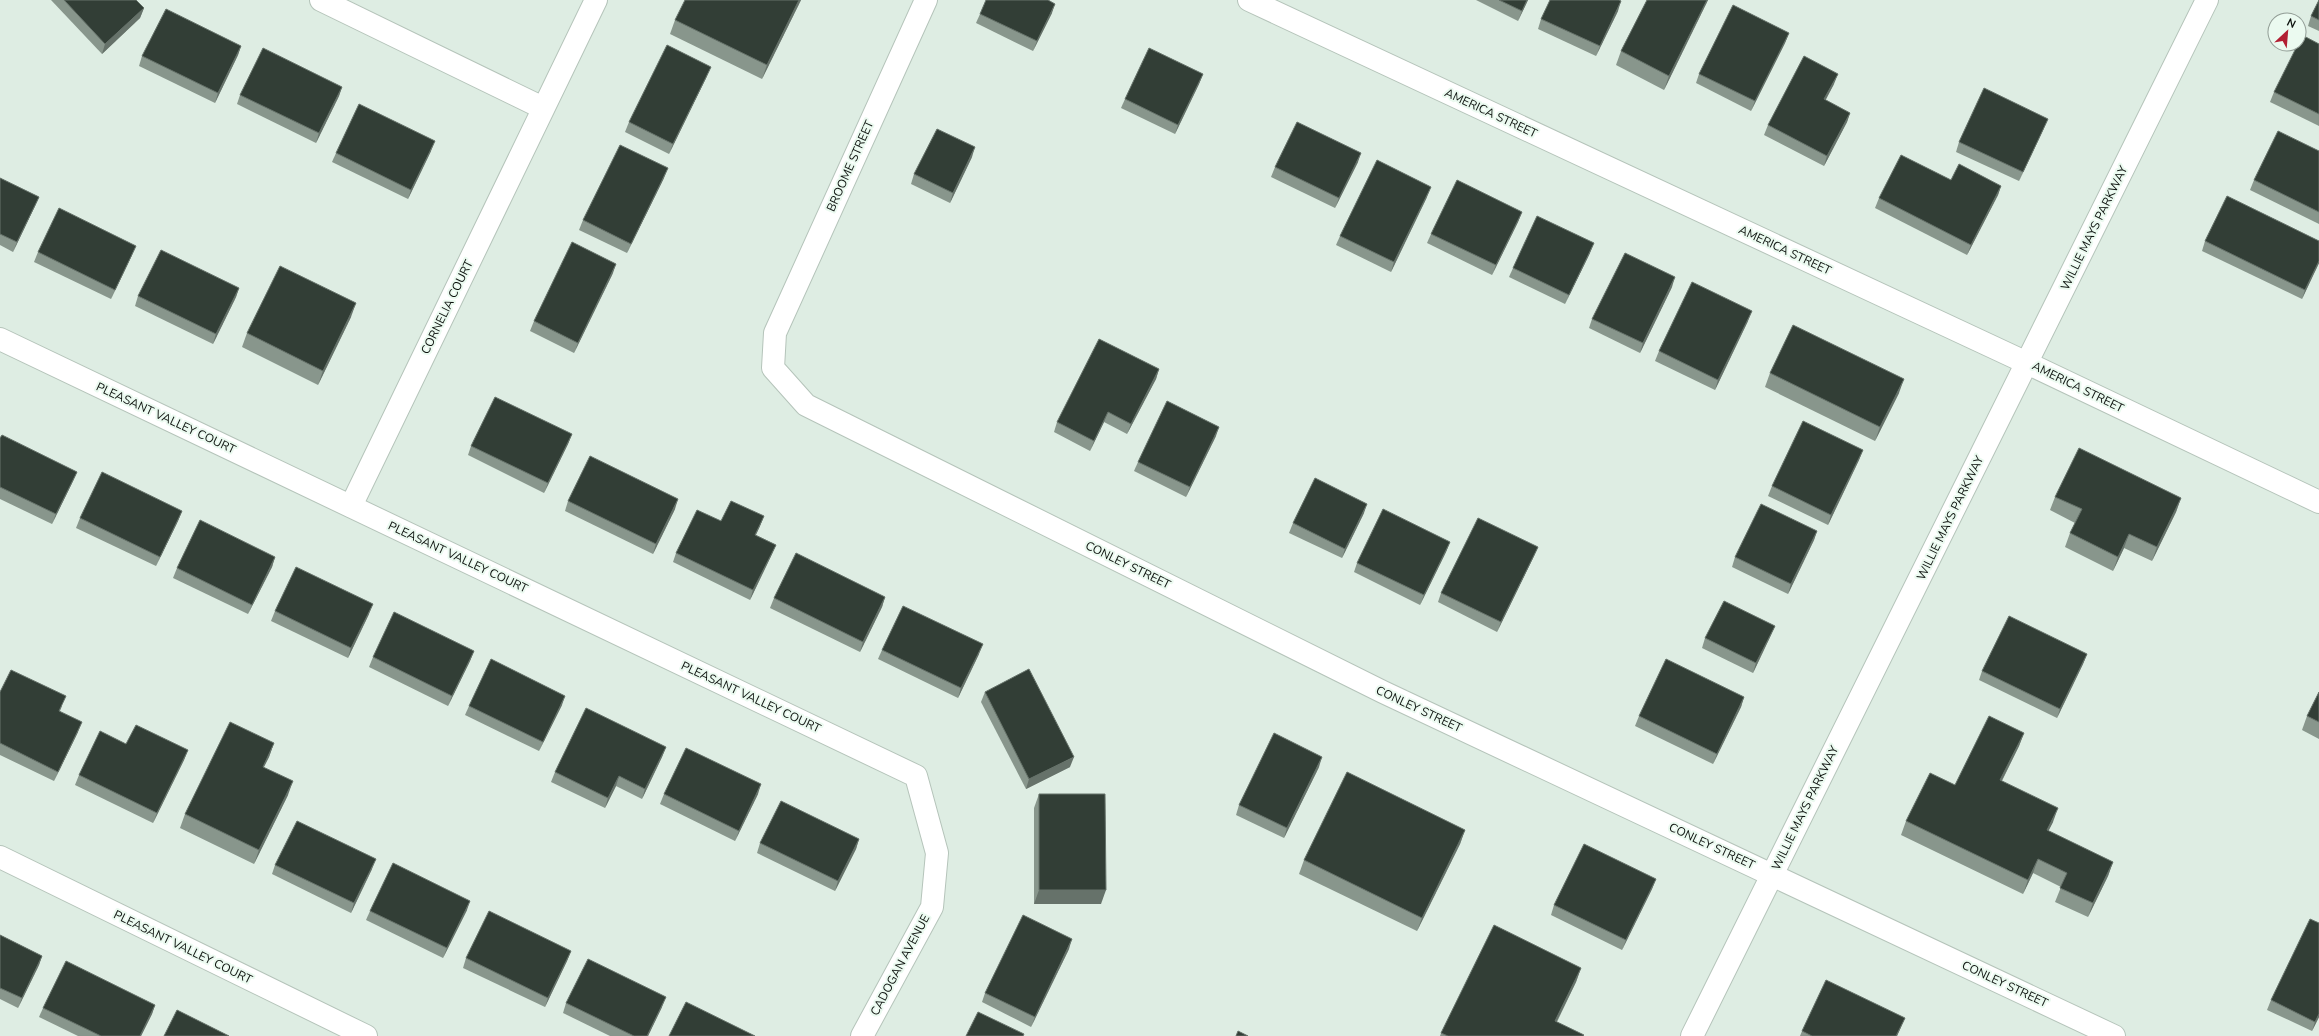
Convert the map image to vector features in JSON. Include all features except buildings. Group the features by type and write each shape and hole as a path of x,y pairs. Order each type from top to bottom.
{"street":[{"path":"321,0 544,108"},
{"name":"CORNELIA COURT","path":"351,506 596,0"},
{"name":"BROOME STREET","path":"775,333 926,0"},
{"name":"AMERICA STREET","path":"1250,0 2027,362 2319,502"},
{"name":"WILLIE MAYS PARKWAY","path":"1692,1036 2207,0"},
{"name":"CONLEY STREET","path":"775,333 773,368 806,405 1383,692 2114,1036"},
{"name":"PLEASANT VALLEY COURT","path":"0,339 916,776"},
{"name":"CADOGAN AVENUE","path":"862,1036 932,907 937,853 916,776"},
{"name":"PLEASANT VALLEY COURT","path":"0,857 366,1036"}]}
